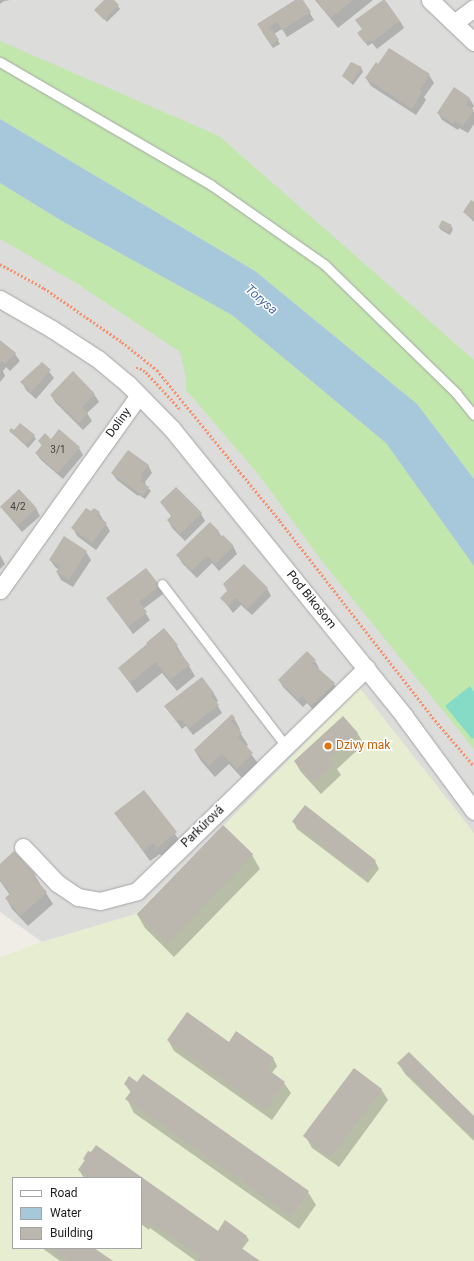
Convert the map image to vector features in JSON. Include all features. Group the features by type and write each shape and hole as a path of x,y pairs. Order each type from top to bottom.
{"street":[{"path":"430,0 474,42"},
{"path":"454,23 474,8"},
{"path":"0,299 74,342 98,359 140,395"},
{"name":"Doliny","path":"0,590 140,395"},
{"name":"Pod Bikošom","path":"140,395 172,429 366,668 404,716 474,811"},
{"name":"Parkúrová","path":"23,847 57,883 78,897 100,901 137,891 366,668"}],"lane":[{"path":"0,62 211,185 324,264 456,393 474,415"},
{"path":"162,584 286,746"}],"shaded area":[{"path":"0,0 474,0 474,837 223,825 136,914 42,942 0,912"}],"green space":[{"path":"0,41 219,136 474,360 474,479 417,404 255,271 0,119"},
{"path":"0,183 62,221 232,315 386,443 474,566 474,749 325,565 258,474 186,390 185,373 180,352 76,283 0,239"},
{"path":"470,686 474,692 474,738 472,739 445,706"},
{"path":"360,688 474,833 474,1261 0,1261 0,957 42,942 136,914"}],"water":[{"name":"Torysa","path":"0,119 255,271 417,404 474,479 474,566 386,443 232,315 62,221 0,183"}],"building":[{"path":"104,0 114,0 119,5 104,20 94,10"},
{"path":"295,0 303,0 311,12 282,30 277,22 268,28 272,29 279,40 271,45 257,24"},
{"path":"315,0 353,0 331,18"},
{"path":"385,0 400,21 372,42 370,40 365,43 357,33 362,29 355,20"},
{"path":"389,48 430,74 420,90 422,92 412,109 365,78 376,62 378,64"},
{"path":"351,62 362,67 351,83 342,76"},
{"path":"454,87 470,98 466,105 474,110 463,126 455,121 453,124 437,113"},
{"path":"471,200 474,202 474,220 463,212"},
{"path":"442,220 452,225 448,232 438,227"},
{"path":"0,340 16,353 5,364 1,361 0,362"},
{"path":"42,362 51,370 31,392 20,382"},
{"path":"73,371 95,394 82,407 88,413 79,423 50,395"},
{"path":"20,423 35,435 26,445 9,431 11,428 14,430"},
{"path":"59,429 80,447 58,473 35,453 42,445 38,441 45,433 51,439"},
{"path":"128,450 149,465 141,474 143,476 140,481 149,487 143,496 111,473"},
{"path":"176,487 202,513 180,534 167,520 172,515 160,502"},
{"path":"19,489 37,508 18,526 0,507"},
{"path":"86,508 91,511 94,508 100,512 97,516 107,523 92,543 71,528"},
{"path":"210,522 219,531 217,533 221,537 223,535 234,546 215,564 207,556 192,571 176,555"},
{"path":"64,536 87,551 69,580 56,572 60,566 49,560"},
{"path":"244,564 268,588 247,609 236,598 228,606 220,598 228,590 223,584"},
{"path":"146,568 160,586 139,602 147,612 128,627 106,598"},
{"path":"164,628 178,645 175,647 190,665 170,680 156,662 130,683 118,668"},
{"path":"307,651 316,660 312,663 335,683 311,706 302,696 298,700 278,680"},
{"path":"202,677 214,693 211,696 219,705 189,728 181,719 177,722 164,706"},
{"path":"232,714 235,718 231,721 242,733 238,737 253,753 237,769 222,754 209,766 194,750"},
{"name":"Dzivy mak","path":"343,716 358,733 330,758 335,764 314,783 294,761"},
{"path":"144,790 177,832 157,848 153,843 143,851 114,813"},
{"path":"305,805 376,860 363,877 292,822"},
{"path":"223,825 253,854 167,943 137,914"},
{"path":"14,851 36,875 34,878 47,892 21,916 5,898 11,893 0,881 0,864"},
{"path":"187,1012 229,1042 236,1031 274,1058 266,1068 285,1082 265,1110 167,1040"},
{"path":"409,1052 474,1116 474,1138 397,1063"},
{"path":"354,1068 382,1089 331,1157 303,1136"},
{"path":"143,1074 309,1191 291,1216 125,1099 132,1090 124,1084 129,1076 137,1082"},
{"path":"96,1145 141,1177 88,1177 78,1170 85,1160 83,1159 88,1151 91,1152"},
{"path":"142,1177 218,1231 225,1220 247,1236 240,1247 260,1261 197,1261 200,1256 151,1222 147,1227 142,1224"},
{"path":"50,1249 95,1249 113,1261 67,1261"}],"place":[{"name":"Dzivy mak","path":"328,746"}]}
